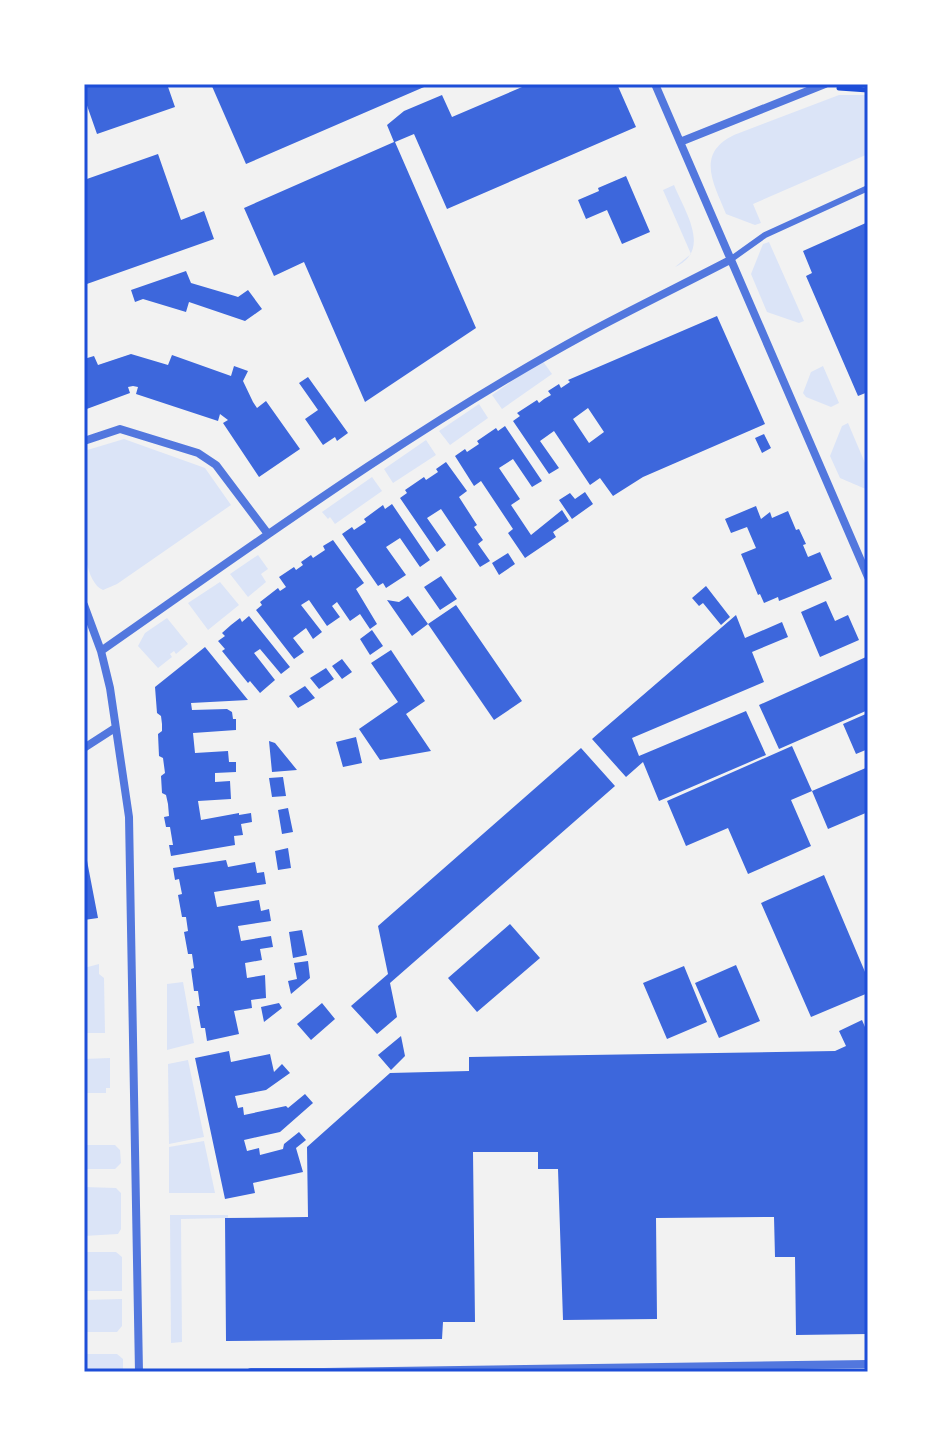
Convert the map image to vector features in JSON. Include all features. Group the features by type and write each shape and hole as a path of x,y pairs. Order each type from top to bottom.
{"street":[{"path":"655,84 868,577"},
{"path":"680,142 822,84"},
{"path":"101,651 268,534 504,382 583,335 730,260"},
{"path":"84,441 120,429 198,453 216,465 268,534"},
{"path":"84,605 101,651 110,688 129,817 139,1372"},
{"path":"84,748 115,728"},
{"path":"251,1372 868,1364"}],"lane":[{"path":"730,260 765,235 868,188"}],"shaded area":[{"path":"839,95 868,95 868,154 753,204 761,223 755,225 726,214 711,170 711,160 722,143 734,135"},
{"path":"674,185 692,230 694,241 691,253 663,190"},
{"path":"769,242 804,321 799,323 767,312 751,274 763,244"},
{"path":"542,360 552,374 502,409 492,395"},
{"path":"823,366 839,403 831,407 803,393 811,372"},
{"path":"479,404 488,418 450,445 439,431"},
{"path":"848,423 868,470 868,490 840,478 830,456 842,426"},
{"path":"124,439 205,468 231,505 117,584 103,590 94,581 84,548 84,451"},
{"path":"426,440 436,455 393,483 384,469"},
{"path":"372,477 382,491 335,524 322,512"},
{"path":"258,555 268,569 261,574 266,582 248,597 230,574"},
{"path":"220,582 239,605 208,630 188,603"},
{"path":"167,618 188,644 176,654 174,651 170,654 172,657 158,668 138,646 145,633"},
{"path":"99,964 99,974 104,978 105,1033 84,1033 84,968"},
{"path":"183,982 194,1043 167,1050 167,984"},
{"path":"110,1058 110,1088 106,1088 106,1093 84,1093 84,1059"},
{"path":"188,1060 204,1137 169,1144 168,1064"},
{"path":"204,1141 215,1193 169,1193 169,1147"},
{"path":"84,1145 115,1145 120,1150 121,1163 115,1169 84,1169"},
{"path":"84,1187 116,1188 121,1193 121,1229 118,1234 84,1236"},
{"path":"170,1215 228,1215 228,1218 181,1219 182,1342 171,1343"},
{"path":"84,1252 116,1252 122,1257 122,1291 84,1291"},
{"path":"122,1299 122,1326 117,1332 84,1332 84,1300"},
{"path":"84,1354 117,1354 123,1359 123,1372 84,1372"}],"building":[{"path":"84,84 167,84 175,107 97,134 84,97"},
{"path":"211,84 431,84 246,164"},
{"path":"529,84 617,84 636,127 447,209 414,134 395,142 476,328 365,402 304,262 274,276 244,208 394,142 387,125 404,111 442,95 452,117"},
{"path":"158,154 181,220 204,211 214,239 84,285 84,180"},
{"path":"626,176 650,232 622,244 607,210 586,219 578,200"},
{"path":"868,222 868,392 858,396 806,276 812,273 803,251"},
{"path":"186,271 191,283 238,297 248,290 262,309 245,321 189,302 186,312 143,299 135,302 131,290"},
{"path":"717,316 765,424 643,477 613,496 600,478 590,485 554,431 540,441 559,468 549,474 513,421 520,416 517,413 537,400 539,403 551,395 548,391 559,384 561,388 570,382 568,380","holes":["588,408 604,432 589,443 573,419"]},
{"path":"131,354 168,365 172,355 231,376 234,366 248,371 243,381 257,408 266,401 300,449 259,477 223,423 228,420 220,414 218,421 136,394 138,387 133,386 128,387 130,393 84,410 84,359 94,356 98,365"},
{"path":"308,377 348,433 337,441 335,437 323,445 305,419 318,410 299,383"},
{"path":"505,426 542,481 532,487 513,459 499,468 520,499 511,505 531,535 562,510 569,521 553,532 556,537 525,558 508,533 513,529 481,481 474,486 455,456 479,444 477,441 496,428 498,431"},
{"path":"764,434 771,448 762,453 755,438"},
{"path":"446,462 467,491 459,497 477,525 474,527 483,540 478,544 490,561 480,567 441,509 427,518 446,545 437,552 400,498 407,493 405,490 438,472 436,469"},
{"path":"585,492 593,504 572,519 559,500 570,493 575,499"},
{"path":"392,504 430,560 420,567 400,538 386,547 406,575 386,588 383,583 378,586 342,534 366,522 364,519 383,505 385,509"},
{"path":"756,506 761,519 770,512 772,518 788,511 806,544 803,545 808,557 820,552 832,579 779,601 778,597 764,603 741,554 756,548 747,527 731,533 725,519"},
{"path":"333,540 364,583 356,589 377,624 370,629 360,614 350,621 337,602 332,606 340,617 327,626 309,600 301,605 322,632 313,639 306,628 293,638 304,652 294,659 256,610 262,605 260,602 278,588 280,591 286,587 279,577 294,567 296,570 303,565 301,562 325,550 323,546"},
{"path":"508,553 515,564 499,575 492,563"},
{"path":"441,576 457,599 440,610 424,587"},
{"path":"706,586 730,617 721,625 703,603 699,606 692,598"},
{"path":"408,596 428,624 412,636 387,600 399,602"},
{"path":"826,601 835,621 848,615 859,640 820,657 801,612"},
{"path":"456,605 522,701 494,720 428,624"},
{"path":"736,615 745,638 782,622 788,637 752,652 764,682 632,738 639,756 746,711 766,755 659,801 643,762 626,777 592,739"},
{"path":"249,616 290,667 281,674 260,649 254,653 275,680 260,693 222,651 225,649 218,641 231,625"},
{"path":"372,630 383,646 370,655 360,639"},
{"path":"205,647 248,700 191,703 192,710 227,709 236,719 236,730 193,733 195,753 228,751 229,762 236,762 236,772 215,773 215,782 230,781 231,799 198,801 201,820 251,813 252,822 241,824 243,835 234,836 235,845 171,856 170,827 166,827 164,817 169,816 168,804 166,795 162,793 161,776 165,773 163,758 159,756 158,734 162,731 162,724 161,716 157,713 155,687"},
{"path":"391,650 425,701 406,714 431,751 380,760 359,729 398,702 371,663"},
{"path":"866,657 868,710 779,749 759,705"},
{"path":"342,659 352,672 342,679 332,666"},
{"path":"326,668 334,679 319,689 310,678"},
{"path":"305,686 315,698 298,708 289,696"},
{"path":"868,713 868,749 856,754 843,724"},
{"path":"356,737 362,763 343,767 336,742"},
{"path":"269,741 275,743 297,770 272,772"},
{"path":"792,746 812,791 791,800 811,846 748,874 728,828 686,846 667,801"},
{"path":"581,748 615,786 390,983 397,1017 377,1034 351,1006 388,974 378,926"},
{"path":"868,767 868,812 828,829 812,791"},
{"path":"283,777 286,796 272,797 269,778"},
{"path":"288,808 293,832 282,834 278,810"},
{"path":"84,845 98,918 84,920"},
{"path":"288,848 291,868 278,870 275,851"},
{"path":"226,860 228,867 255,862 257,873 264,872 266,884 214,892 217,907 259,900 261,911 269,909 271,921 238,926 241,941 271,936 273,947 260,949 262,960 245,963 247,978 265,975 266,998 251,1000 252,1008 234,1011 239,1034 207,1041 197,1006 200,1006 198,991 194,991 192,954 188,954 184,932 188,931 186,917 182,917 178,895 182,894 173,868"},
{"path":"824,875 868,979 868,993 811,1017 761,903"},
{"path":"510,924 540,958 477,1012 448,978"},
{"path":"302,930 307,955 293,958 289,932"},
{"path":"308,961 310,978 291,994 288,981 297,979 294,963"},
{"path":"736,965 760,1021 719,1038 695,983"},
{"path":"684,966 707,1022 667,1039 643,983"},
{"path":"279,1003 282,1008 264,1022 261,1007"},
{"path":"322,1003 335,1019 311,1040 297,1024"},
{"path":"862,1020 868,1034 868,1334 796,1335 795,1257 775,1257 774,1217 656,1218 657,1319 563,1320 558,1169 538,1169 538,1152 473,1152 475,1322 443,1322 442,1339 226,1341 225,1218 308,1217 307,1147 390,1073 469,1071 469,1057 835,1051 846,1046 839,1031"},
{"path":"401,1036 405,1056 391,1070 378,1055"},
{"path":"229,1051 231,1062 270,1054 274,1072 282,1064 290,1073 266,1090 235,1096 238,1108 243,1107 244,1115 288,1108 305,1094 313,1103 280,1132 244,1140 247,1151 259,1148 260,1155 283,1149 284,1144 299,1132 306,1140 296,1148 303,1172 253,1183 255,1193 225,1199 195,1058"}]}
